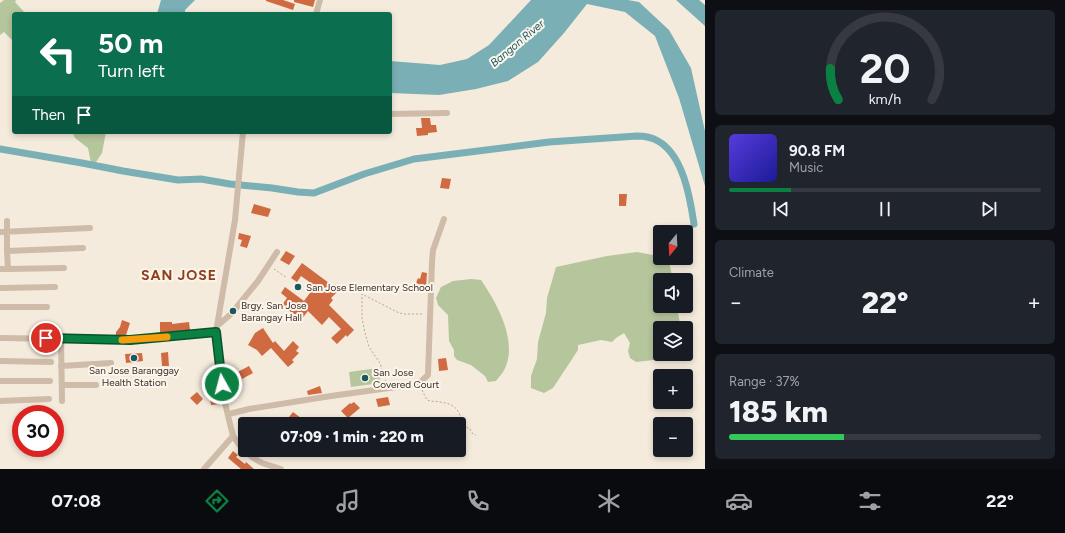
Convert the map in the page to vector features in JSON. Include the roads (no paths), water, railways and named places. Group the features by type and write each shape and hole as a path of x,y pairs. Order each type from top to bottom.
{"street":[{"path":"317,12 320,0"},
{"path":"392,114 448,113"},
{"path":"242,134 235,220 217,329 223,395 229,414 233,436 241,447 252,457 262,463 281,469"},
{"path":"229,414 249,408 418,384 428,375 433,250 438,232 444,220"},
{"path":"7,221 3,231 7,251 8,269"},
{"path":"3,231 90,228"},
{"path":"7,251 83,248"},
{"path":"236,308 258,281 277,252"},
{"path":"0,269 64,268"},
{"path":"0,288 55,287"},
{"path":"0,307 47,307"},
{"path":"0,338 130,340 217,329 231,314"},
{"path":"61,338 62,401"},
{"path":"0,361 51,362"},
{"path":"61,366 111,363"},
{"path":"0,381 50,381"},
{"path":"62,385 96,385"},
{"path":"0,401 49,399"},
{"path":"204,469 233,436"}],"water":[{"path":"161,0 195,0 185,10 185,12 158,12"},
{"name":"Bangon River","path":"531,0 628,0 639,2 669,30 691,68 705,131 705,186 679,98 655,36 625,12 587,4 538,62 508,81 476,89 439,95 392,93 392,61 440,65 467,59 489,45"},
{"path":"676,0 699,0 705,5 705,26"}],"waterway":[{"path":"0,149 178,180 201,179 230,184 314,193 364,174 414,159 549,142 642,136 658,141 667,147 674,156 684,178 694,224"}],"place":[{"name":"San Jose Elementary School","path":"298,287"},
{"name":"Brgy. San Jose Barangay Hall","path":"233,311"},
{"name":"San Jose Baranggay Health Station","path":"134,358"},
{"name":"San Jose Covered Court","path":"365,378"}],"district":[{"name":"SAN JOSE","path":"179,275"}]}
